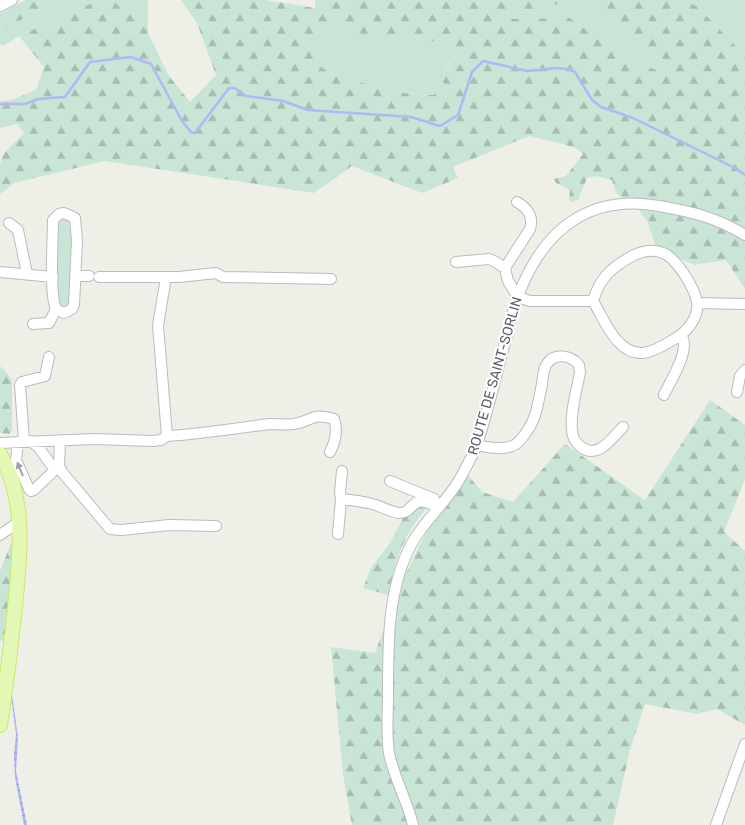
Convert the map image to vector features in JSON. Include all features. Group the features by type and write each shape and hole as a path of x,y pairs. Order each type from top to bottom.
{"main road":[{"path":"0,454 12,481 20,521 19,570 3,681 0,725"}],"street":[{"path":"0,6 12,0"},
{"path":"517,202 527,208 532,222 530,229 505,268 508,281 518,297 530,300 593,301"},
{"name":"ROUTE DE SAINT-SORLIN","path":"413,825 394,773 389,752 388,634 396,587 402,564 419,531 461,477 477,445 518,297 529,272 552,240 571,222 599,207 612,204 636,203 687,211 726,223 745,235"},
{"path":"64,213 75,218 77,224 75,276 75,301 72,309 64,313 56,309 54,304 54,220 59,214 64,213"},
{"path":"9,223 18,230 28,274"},
{"path":"652,251 668,256 676,262 692,286 698,303 691,325 681,335 645,353 633,352 620,344 593,301 606,274 635,255 652,251"},
{"path":"456,262 489,260 505,268"},
{"path":"0,272 53,278"},
{"path":"75,276 180,277 216,273 222,277 331,279"},
{"path":"166,277 158,325 167,436"},
{"path":"698,303 745,304"},
{"path":"34,324 49,323 56,309"},
{"path":"664,395 684,352 684,339 681,335"},
{"path":"477,445 508,448 518,443 529,429 536,414 545,366 557,357 564,356 571,358 579,365 580,372 572,417 572,432 578,444 585,450 597,450 604,446 622,428"},
{"path":"49,357 45,376 22,382 20,385 24,441 16,460 31,491 59,466"},
{"path":"737,392 740,376 745,370"},
{"path":"0,443 94,439 153,441 161,440 167,436 233,430 272,424 298,423 316,415 334,419 336,423 334,443 330,452"},
{"path":"24,441 39,448 52,466 59,466"},
{"path":"60,441 59,466 62,472 110,529 122,530 169,525 216,526"},
{"path":"338,534 342,471"},
{"path":"390,481 440,505"},
{"path":"341,499 374,505 399,513 407,510 420,500 440,505"},
{"path":"0,535 20,521"},
{"path":"716,825 745,744"}],"green space":[{"path":"26,0 54,0 0,31 0,13"},
{"path":"54,0 99,0 19,36 3,46 0,44 0,31"},
{"path":"99,0 113,0 123,11 148,17 148,33 169,76 190,102 216,75 197,23 181,0 266,0 315,8 315,0 571,0 570,2 562,2 538,12 501,13 508,19 570,18 619,53 641,65 663,72 673,68 636,41 607,24 593,8 601,0 685,0 698,7 745,56 745,289 726,260 694,265 657,248 647,221 631,199 617,194 612,180 595,176 587,178 578,200 571,202 569,199 570,190 556,183 554,179 566,176 583,154 574,147 529,136 453,167 458,178 422,193 352,166 314,193 105,161 14,183 0,194 0,164 3,154 24,133 17,124 0,128 0,101 9,101 36,90 44,67 19,36","holes":["337,22 342,28 342,36 360,40 412,36 456,47 459,54 449,65 441,79 447,87 433,95 403,93 335,76 318,65 323,57 317,45 315,34"]},
{"path":"113,0 148,0 148,17 123,11"},
{"path":"571,0 601,0 593,8 607,24 636,41 673,68 663,72 641,65 619,53 570,18 507,19 500,13 538,12 562,2 570,2"},
{"path":"685,0 745,0 745,56 698,7"},
{"path":"337,22 342,28 342,35 360,40 412,36 456,47 459,54 445,70 447,87 433,95 403,93 335,76 317,65 323,57 317,45 315,34"},
{"path":"63,217 71,220 72,226 71,304 66,310 57,304 58,221"},
{"path":"0,366 12,380 12,431 9,434 0,433"},
{"path":"710,400 745,425 745,479 724,532 745,551 745,725 717,709 697,714 645,704 630,750 613,825 352,825 343,774 331,647 375,653 397,592 430,524 468,475 482,492 513,502 565,444 645,500"},
{"path":"417,506 428,507 413,526 397,559 389,595 363,588 371,568 390,543 403,518"},
{"path":"11,543 14,547 6,640 0,641 0,571"}],"water":[{"path":"12,695 18,737 16,771 27,825 24,825 15,777 16,734"}],"waterway":[{"path":"0,104 25,104 38,99 65,97 90,62 131,57 151,64 182,121 191,132 195,133 229,88 234,88 246,96 283,101 308,110 411,117 440,126 458,115 472,72 483,61 527,71 558,68 575,72 592,100 601,107 633,118 735,168 745,175"}]}
